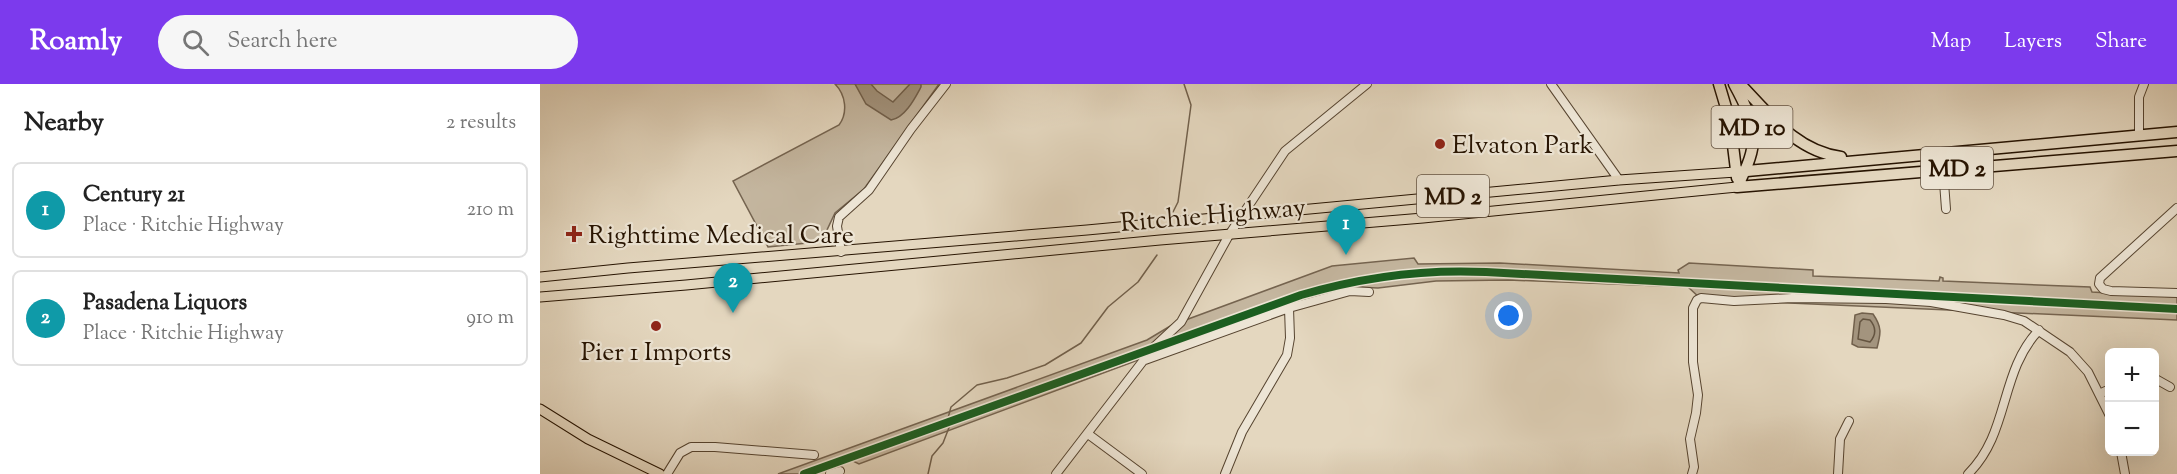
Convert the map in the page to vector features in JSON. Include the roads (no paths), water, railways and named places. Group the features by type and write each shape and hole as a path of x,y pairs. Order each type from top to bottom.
{"highway":[{"name":"MD 10","path":"1719,84 1741,171"},
{"name":"MD 10","path":"1734,84 1743,101 1754,138 1754,148 1741,171 1737,187"},
{"path":"1740,84 1788,133 1806,147 1829,156 1863,160"},
{"name":"MD 2","path":"1863,160 2177,132"},
{"name":"Ritchie Highway","path":"1737,187 2177,151"},
{"name":"Ritchie Highway","path":"1741,171 1863,160"}],"main road":[{"name":"Ritchie Highway","path":"540,277 1741,171"},
{"name":"Ritchie Highway","path":"540,297 1435,217 1737,187"},
{"path":"540,409 588,439 660,474"}],"street":[{"path":"841,252 837,226 839,217 869,190 911,129 946,84"},
{"path":"1056,474 1144,360 1188,313 1229,235 1285,151 1367,84"},
{"path":"1551,84 1619,180"},
{"path":"2139,135 2139,97 2144,84"},
{"path":"1943,169 1947,208"},
{"path":"2177,208 2100,278 2099,284 2103,290 2177,294"},
{"path":"1144,360 1289,308 1350,291 1369,292"},
{"path":"1692,474 1694,467 1690,439 1698,395 1693,362 1693,308 1696,300 1701,298 1734,301 1875,299 1931,302 2004,315 2024,321 2063,346 2088,372 2105,408"},
{"path":"1225,474 1242,432 1287,355 1290,338 1289,308"},
{"path":"1968,474 1988,448 2019,356 2039,330"},
{"path":"2159,381 2170,387"},
{"path":"2099,394 2105,391"},
{"path":"1838,474 1840,439 1849,422"},
{"path":"1088,434 1142,474"},
{"path":"666,474 680,453 691,447 814,455"},
{"path":"2122,456 2125,474"},
{"path":"831,474 840,471"}],"water":[{"path":"855,84 871,84 893,102 910,84 921,84 921,87 905,112 891,120 866,104"},
{"path":"1873,314 1878,323 1880,334 1877,348 1858,347 1852,344 1855,315"}],"waterway":[{"path":"1173,212 1178,202 1191,105 1184,84"},
{"path":"948,418 951,407 977,385 1045,365 1081,343 1108,307 1138,282 1157,255"},
{"path":"928,474 932,456 943,443 950,425"}],"place":[{"name":"Elvaton Park","path":"1440,144"},
{"name":"Righttime Medical Care","path":"574,234"},
{"name":"Century 21","path":"1346,255"},
{"name":"Pasadena Liquors","path":"733,313"},
{"name":"Pier 1 Imports","path":"656,326"}]}
